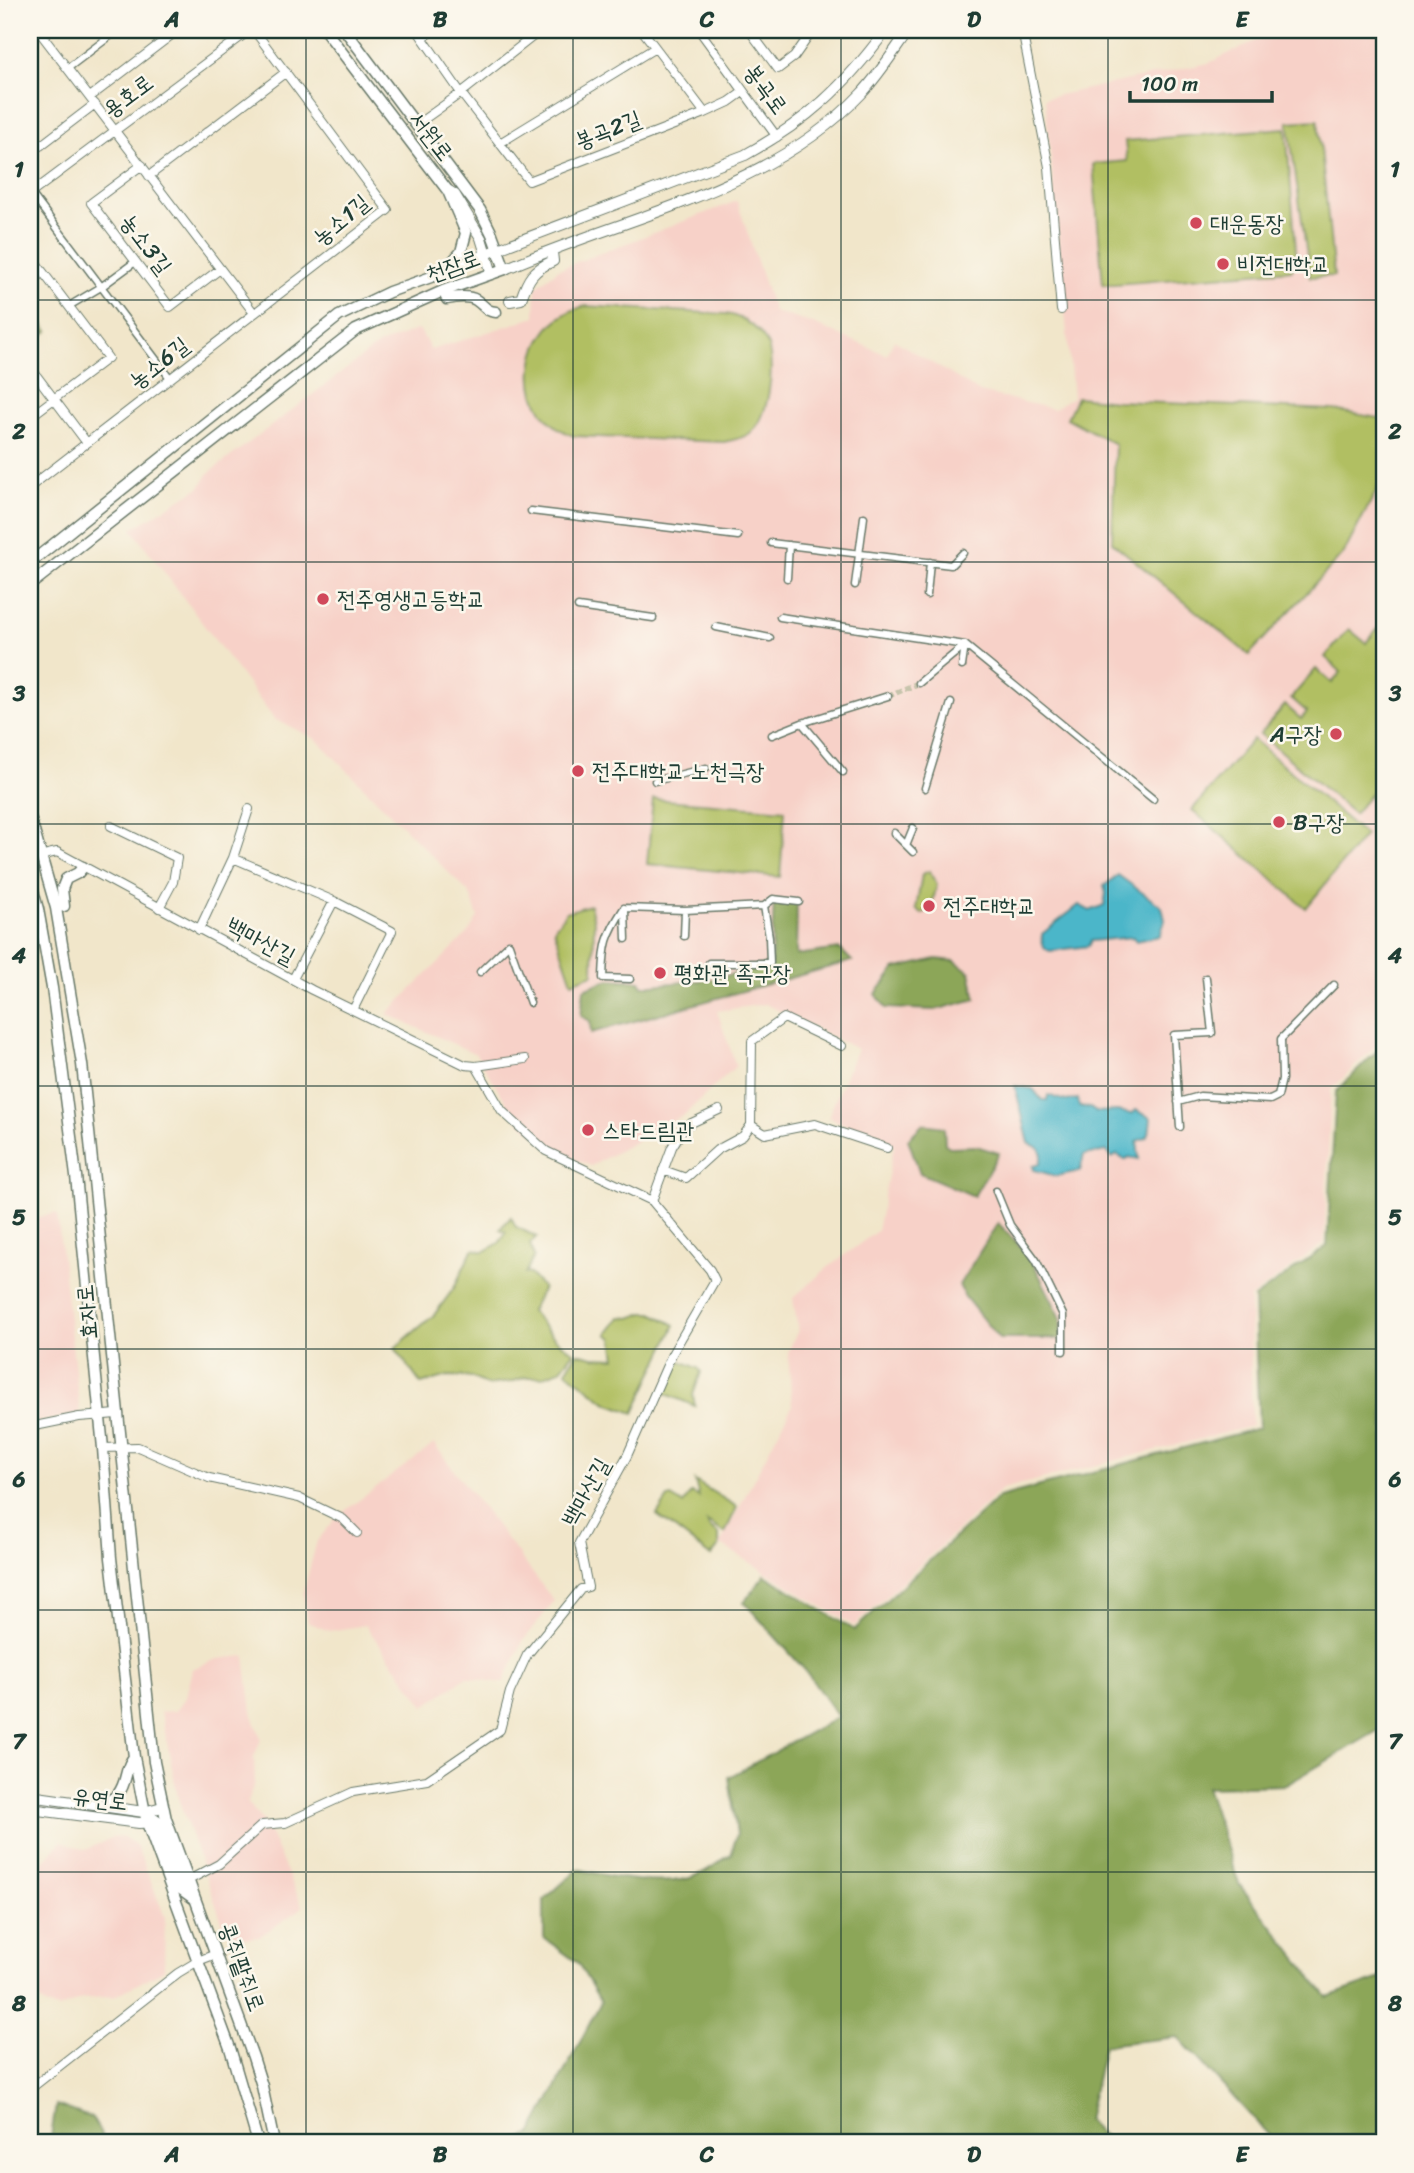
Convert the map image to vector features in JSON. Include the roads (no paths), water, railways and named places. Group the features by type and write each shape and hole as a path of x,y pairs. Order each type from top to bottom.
{"main road":[{"name":"서원로","path":"325,30 448,191"},
{"name":"서원로","path":"345,30 480,210 505,270"},
{"path":"448,191 466,233 461,252 448,271"},
{"name":"천잠로","path":"30,585 356,330 443,291 505,270"},
{"name":"천잠로","path":"30,563 339,316 389,292 448,271"},
{"path":"443,291 447,299 460,296 476,300 487,311 496,312"},
{"name":"효자로","path":"30,817 56,908 85,1085 151,1743 162,1807"},
{"path":"56,908 64,906 62,889 66,879 83,867"},
{"name":"효자로","path":"30,880 52,988 76,1176 111,1558 134,1757 154,1819"},
{"path":"105,1805 109,1799 118,1795 126,1778 127,1765 134,1757"},
{"name":"콩쥐팥쥐로","path":"154,1819 162,1807"},
{"path":"154,1819 182,1890 195,1899"},
{"name":"콩쥐팥쥐로","path":"154,1819 187,1881 216,1954 260,2076 274,2143"},
{"name":"콩쥐팥쥐로","path":"154,1819 198,1961 242,2082 258,2143"}],"street":[{"path":"68,68 118,30"},
{"path":"30,132 40,146 178,30"},
{"name":"농소1길","path":"252,30 388,210 254,313"},
{"name":"용호로","path":"30,193 252,30"},
{"name":"봉곡2길","path":"417,30 461,93 529,181 705,113 743,92"},
{"path":"423,38 432,30"},
{"path":"642,30 705,113"},
{"name":"봉곡로","path":"699,30 777,137"},
{"path":"749,30 778,69 794,57 813,30"},
{"name":"천잠로","path":"448,271 498,249 745,155 814,111 849,78 886,30"},
{"name":"천잠로","path":"505,270 722,185 785,154 861,94 909,30"},
{"path":"1022,30 1049,167 1061,310 1071,309"},
{"name":"농소3길","path":"41,31 254,313"},
{"path":"416,125 538,32"},
{"name":"봉곡2길","path":"500,143 656,48"},
{"path":"149,176 286,72"},
{"name":"농소3길","path":"142,165 91,203 135,262 170,307 220,269"},
{"name":"서원로","path":"448,191 454,195 481,238 492,274"},
{"path":"30,193 170,378"},
{"path":"510,301 521,299 528,279 553,261 552,252"},
{"path":"30,255 69,306 135,262"},
{"name":"농소6길","path":"30,417 107,358 69,306"},
{"name":"농소6길","path":"30,487 254,313"},
{"path":"30,368 87,443"},
{"path":"531,511 738,536"},
{"path":"855,585 864,517"},
{"path":"771,543 951,565 963,553"},
{"path":"787,578 789,545"},
{"path":"927,595 930,562"},
{"path":"578,607 653,618"},
{"path":"780,617 965,645 1153,799"},
{"path":"716,627 770,638"},
{"path":"962,666 965,645"},
{"path":"919,683 965,645"},
{"path":"772,734 888,696"},
{"path":"925,788 951,703"},
{"path":"802,723 843,772"},
{"path":"656,781 706,768"},
{"path":"199,930 233,858 249,809"},
{"path":"111,826 177,859 173,882 159,908"},
{"path":"906,845 913,828"},
{"path":"894,833 913,852"},
{"name":"백마산길","path":"30,858 57,852 199,930 465,1065 525,1059"},
{"path":"233,858 334,901 392,930 353,1010"},
{"path":"624,908 685,910 764,906 773,899 799,902"},
{"path":"293,979 334,901"},
{"path":"709,963 770,963 764,906"},
{"path":"624,908 626,939"},
{"path":"624,908 607,936 603,978 630,979"},
{"path":"684,936 685,910"},
{"path":"480,972 509,944 530,1003"},
{"path":"1180,1127 1174,1035 1212,1033 1206,978"},
{"path":"1178,1102 1200,1096 1270,1100 1278,1096 1282,1079 1281,1039 1334,985"},
{"path":"663,1170 686,1178 717,1150 743,1136 751,1125 752,1041 784,1018 842,1046"},
{"name":"백마산길","path":"187,1881 219,1864 262,1825 285,1822 353,1792 427,1780 500,1730 510,1692 527,1655 581,1589 588,1587 579,1543 627,1456 672,1354 715,1280 710,1269 652,1201 546,1151 502,1111 476,1066"},
{"path":"652,1201 673,1147 685,1126 719,1110"},
{"path":"751,1125 765,1134 815,1124 887,1148"},
{"path":"996,1191 1010,1225 1036,1259 1063,1315 1063,1351"},
{"path":"30,1427 117,1414"},
{"path":"103,1448 138,1447 209,1478 299,1498 343,1519 357,1533"},
{"name":"유연로","path":"30,1796 105,1805 154,1819"},
{"name":"유연로","path":"154,1819 162,1807"},
{"name":"유연로","path":"30,1810 154,1819"},
{"path":"30,2089 178,1973 216,1954"}],"water":[{"path":"1118,875 1162,907 1165,920 1160,936 1136,941 1133,937 1091,941 1088,946 1050,951 1045,948 1042,934 1079,905 1090,911 1104,905 1104,886"},
{"path":"1015,1086 1033,1089 1042,1100 1047,1100 1048,1095 1066,1101 1078,1099 1079,1107 1090,1108 1096,1112 1117,1111 1132,1114 1136,1110 1151,1118 1149,1134 1137,1141 1139,1159 1129,1157 1125,1160 1117,1155 1112,1158 1107,1151 1084,1155 1080,1171 1056,1176 1034,1170 1033,1166 1040,1164 1042,1154 1039,1148 1029,1143"}],"tunnel":[{"path":"888,696 919,683"}],"place":[{"name":"대운동장","path":"1196,223"},
{"name":"비전대학교","path":"1223,264"},
{"name":"전주영생고등학교","path":"323,599"},
{"name":"A구장","path":"1336,734"},
{"name":"전주대학교 노천극장","path":"578,771"},
{"name":"B구장","path":"1279,822"},
{"name":"전주대학교","path":"929,906"},
{"name":"평화관 족구장","path":"660,973"},
{"name":"스타드림관","path":"588,1130"}]}
